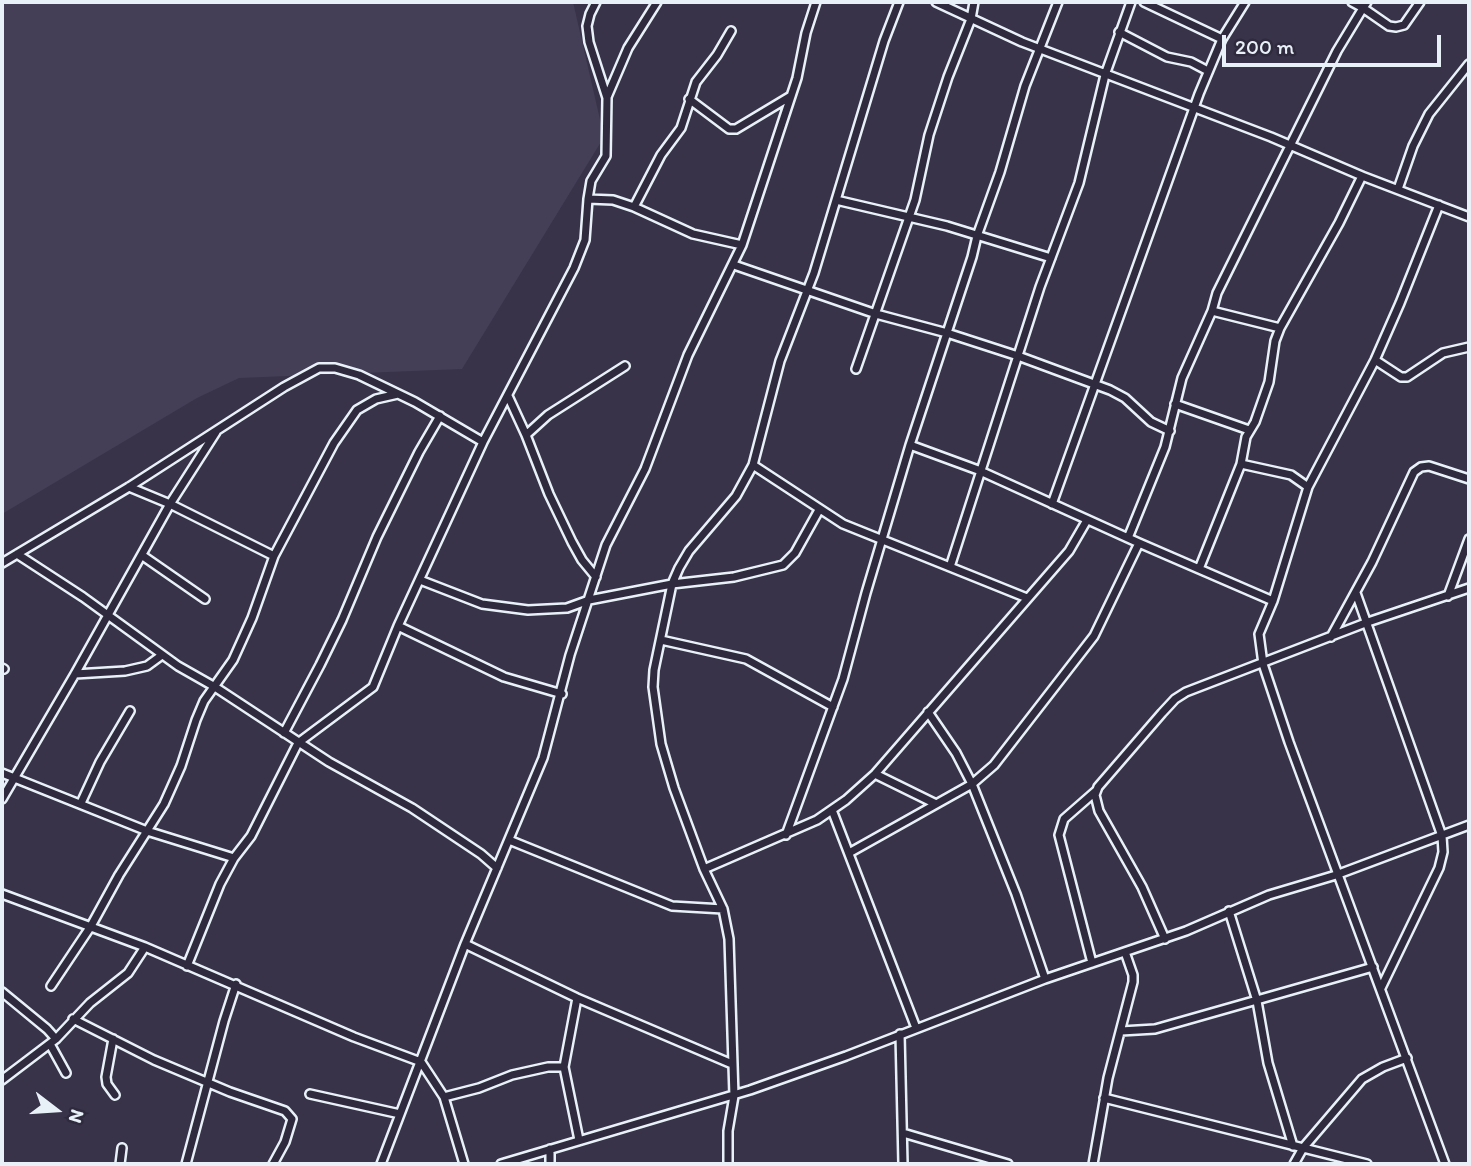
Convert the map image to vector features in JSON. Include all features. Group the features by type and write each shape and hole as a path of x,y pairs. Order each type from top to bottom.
{"street":[{"path":"187,966 220,884 234,858 251,836 298,743 373,687 398,626 483,442 540,335 585,240 587,199 592,181 606,156 607,97 589,42 587,26 596,2"},
{"path":"607,97 628,48 657,2"},
{"path":"381,1164 465,944 543,758 562,694 570,655 606,545 650,458 688,355 742,245 802,61 806,33 816,2"},
{"path":"728,1164 728,1131 734,1096 729,939 723,909 674,788 661,744 653,687 672,584 689,551 736,496 753,465 780,361 808,291 884,41 899,2"},
{"path":"936,2 1039,49 1469,216"},
{"path":"856,369 909,218 929,135 971,19 974,2"},
{"path":"786,835 843,679 882,539 977,236 1039,49 1058,2"},
{"path":"950,567 1018,356 1079,183 1105,75 1131,2"},
{"path":"1144,2 1222,39"},
{"path":"1052,504 1208,71 1222,39 1245,2"},
{"path":"1352,2 1365,5 1389,26 1396,27 1404,25 1420,2"},
{"path":"1128,538 1170,431 1182,378 1227,269 1291,147 1337,51 1365,5"},
{"path":"634,207 671,140 681,128 696,82 731,31"},
{"path":"1119,32 1167,57 1191,62 1208,71"},
{"path":"1398,189 1413,146 1429,114 1469,64"},
{"path":"689,99 729,129 736,129 791,96"},
{"path":"1199,569 1241,464 1249,430 1255,422 1269,382 1275,341 1280,328 1362,176"},
{"path":"587,199 613,201 634,207 692,234 742,245"},
{"path":"836,200 947,226 1051,258"},
{"path":"1439,205 1375,360 1308,488 1273,601 1259,634 1263,664 1336,875 1381,988 1445,1164"},
{"path":"734,265 876,314 1018,356 1095,384 1125,398 1142,416 1170,431"},
{"path":"1212,310 1280,328"},
{"path":"1375,360 1401,377 1407,377 1443,353 1469,347"},
{"path":"526,435 548,415 625,366"},
{"path":"2,564 319,368 335,368 359,375 440,416 483,442"},
{"path":"51,986 91,926 173,786 195,720 204,701 233,660 252,618 274,556 334,443 357,410 376,399 398,394"},
{"path":"508,396 556,510 582,560 596,577"},
{"path":"1175,404 1249,430"},
{"path":"284,733 331,642 377,537 440,416"},
{"path":"2,799 143,556 170,504 218,428"},
{"path":"911,445 980,471 1273,601"},
{"path":"1241,464 1292,475 1308,488"},
{"path":"753,465 843,524 1027,598"},
{"path":"1331,638 1356,593 1414,472 1429,466 1469,480"},
{"path":"129,487 170,504 274,556"},
{"path":"420,580 482,604 528,610 567,608 589,600 672,584 734,577 783,565 795,553 819,510"},
{"path":"705,869 786,835 832,810 875,774 1069,551 1087,520"},
{"path":"1448,596 1469,540"},
{"path":"849,853 972,784 994,765 1094,636 1139,543"},
{"path":"17,554 107,614 162,655 350,775 412,808 481,854 497,868"},
{"path":"143,556 205,599"},
{"path":"1092,963 1059,835 1064,819 1096,790 1175,699 1186,692 1368,622 1469,588"},
{"path":"1356,593 1442,836 1443,852 1439,868 1381,988"},
{"path":"398,626 504,677 562,694"},
{"path":"661,640 752,662 776,678 833,707"},
{"path":"75,674 125,671 146,666 162,655"},
{"path":"81,803 100,762 130,711"},
{"path":"928,712 956,753 972,784 1016,894 1045,979"},
{"path":"2,773 147,831 234,858"},
{"path":"875,774 936,804"},
{"path":"1096,790 1099,811 1142,887 1165,939"},
{"path":"832,810 916,1028"},
{"path":"501,1164 734,1096 1045,979 1165,939 1269,895 1336,875 1469,825"},
{"path":"509,841 672,906 723,909"},
{"path":"2,894 145,947 354,1037 421,1062 444,1097 464,1164"},
{"path":"1229,911 1257,1001 1268,1063 1293,1146"},
{"path":"465,944 577,998 732,1064"},
{"path":"2,1080 53,1041 106,989 128,973 145,947"},
{"path":"1093,1164 1104,1098 1131,992 1133,975 1125,952"},
{"path":"1121,1031 1155,1029 1373,967"},
{"path":"186,1164 236,984"},
{"path":"2,992 47,1029 65,1073"},
{"path":"577,998 564,1067 579,1140"},
{"path":"73,1019 154,1060 230,1092 285,1111 292,1119 285,1142 273,1164"},
{"path":"900,1034 903,1164"},
{"path":"113,1040 106,1077 107,1084 115,1095"},
{"path":"1294,1164 1303,1148 1362,1079 1371,1072 1407,1058"},
{"path":"444,1097 512,1075 548,1067 564,1067"},
{"path":"310,1094 400,1114"},
{"path":"1104,1098 1303,1148 1335,1160 1367,1164"},
{"path":"903,1132 1008,1164"},
{"path":"120,1164 122,1148"},
{"path":"550,1164 551,1149"}],"shaded area":[{"path":"2,2 573,2 604,137 462,369 239,378 197,398 2,514"}]}
